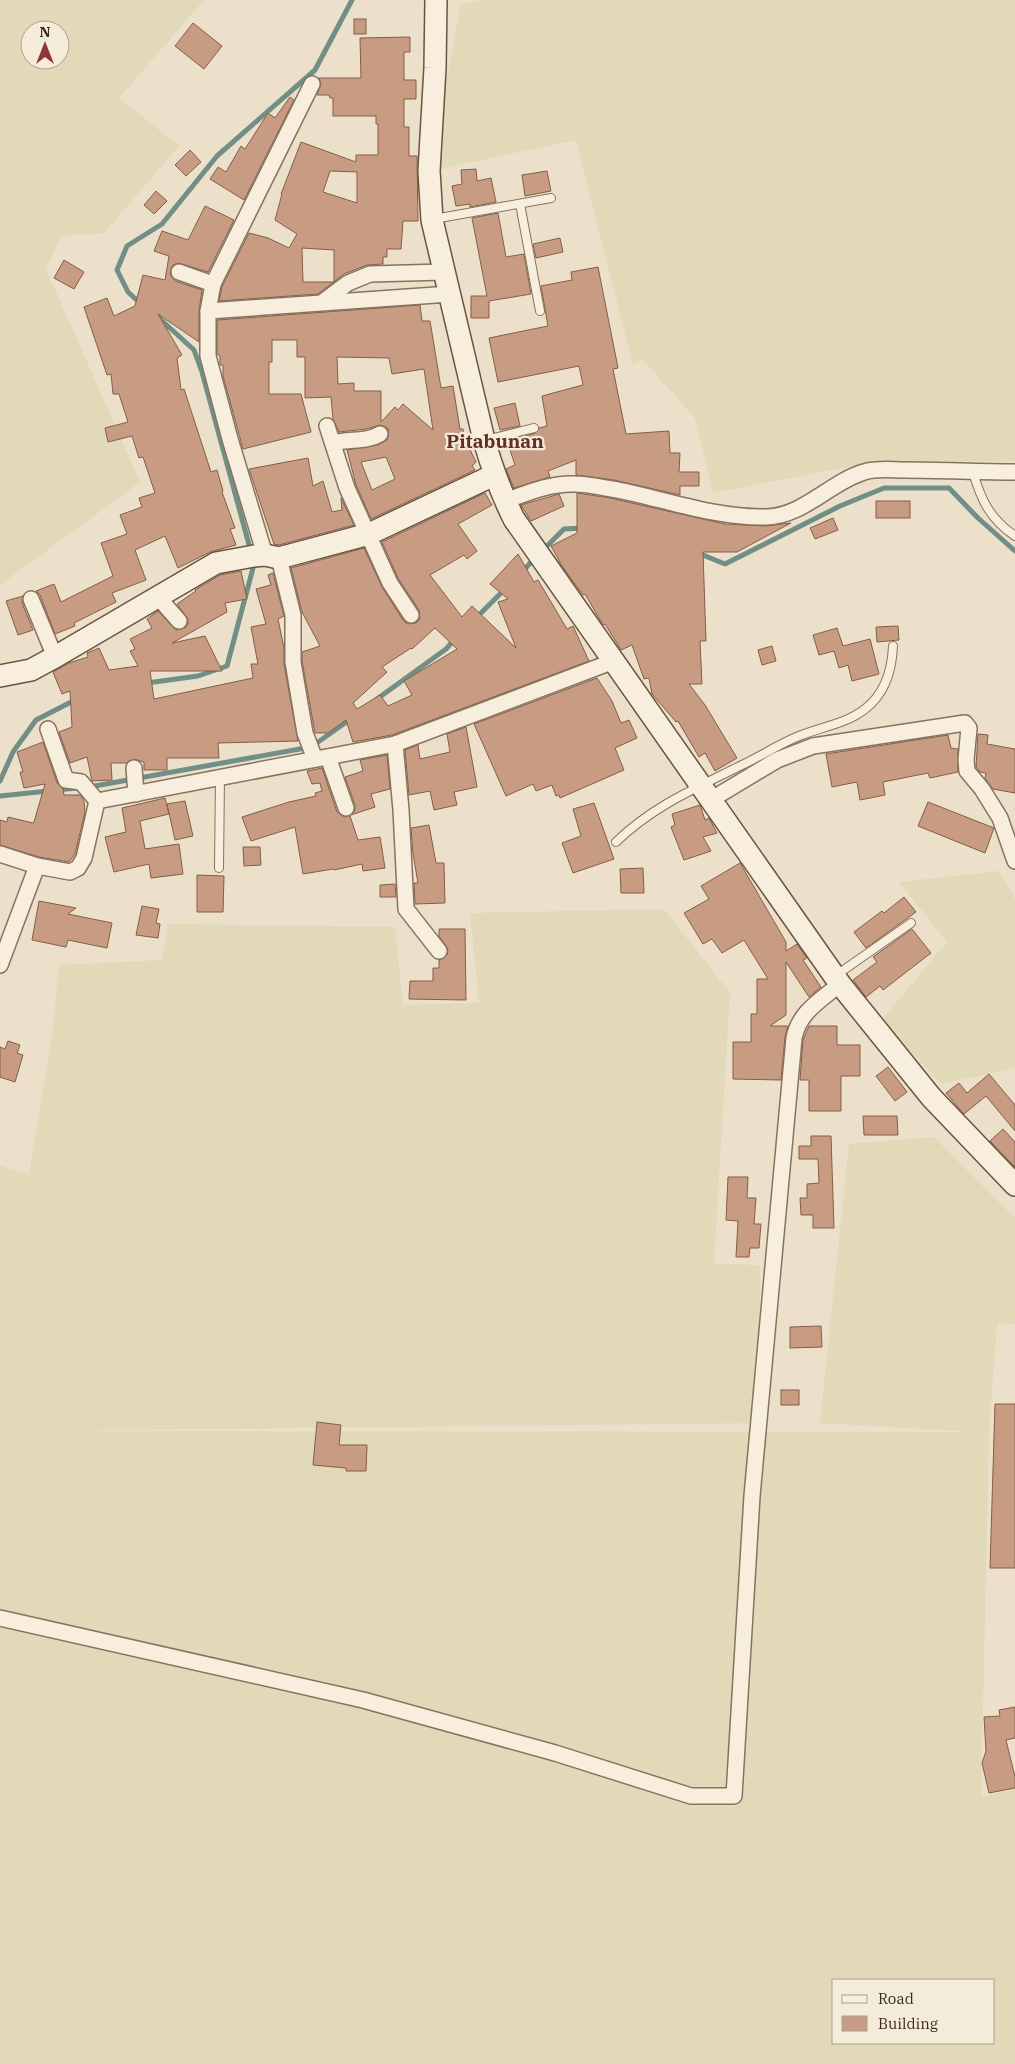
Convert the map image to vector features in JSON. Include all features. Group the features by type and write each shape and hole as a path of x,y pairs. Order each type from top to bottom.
{"street":[{"path":"436,0 435,68 429,171 432,220 484,440 494,475 510,510 542,559 837,980 931,1097 1015,1185"},
{"path":"312,84 213,284 208,311 208,356 260,556 293,615 294,662 305,733 346,808"},
{"path":"179,272 213,284"},
{"path":"324,301 348,283 370,274 444,272"},
{"path":"208,311 324,301 372,300 450,294"},
{"path":"327,426 347,488 390,583 411,615"},
{"path":"333,443 342,440 373,438 380,434"},
{"path":"510,510 532,491 556,485 575,484 646,496 727,514 766,517 780,515 797,509 852,476 865,472 911,470 1015,472"},
{"path":"0,676 31,670 216,563 369,534 494,475"},
{"path":"158,597 179,621"},
{"path":"31,599 55,657"},
{"path":"48,729 66,780 89,792 135,781 220,777 318,756 395,744 614,661"},
{"path":"707,792 813,746 965,723 970,728 966,760 967,771 982,789 1000,818 1015,861"},
{"path":"395,744 401,810 406,909 439,951"},
{"path":"0,854 37,866 70,872 78,868 84,858 89,792"},
{"path":"0,965 37,866"},
{"path":"0,1618 363,1700 555,1754 690,1796 734,1796 752,1496 794,1038 796,1026 801,1018 837,980"}],"lane":[{"path":"432,220 551,198"},
{"path":"520,204 540,311"},
{"path":"484,440 534,428"},
{"path":"973,472 979,496 994,518 1015,536"},
{"path":"616,842 648,814 675,798 707,792 797,737 845,721 866,708 884,687 890,676 893,646"},
{"path":"219,868 220,777"},
{"path":"837,980 911,923"}],"shaded area":[{"path":"0,0 204,0 119,98 179,146 104,233 61,236 46,269 140,482 0,585"},
{"path":"488,0 1015,0 1015,461 873,462 713,493 695,418 642,359 633,365 576,140 429,171 461,4"},
{"path":"999,871 1015,899 1015,1068 942,1084 881,1021 947,942 899,882"},
{"path":"664,909 730,993 714,1264 760,1265 759,1423 34,1431 974,1432 820,1423 849,1144 934,1137 1015,1218 1015,1324 997,1323 989,1432 981,1797 1015,1789 1015,2064 0,2064 0,1166 29,1174 53,1028 59,965 162,960 168,924 395,927 403,1005 479,1003 470,913"}],"building":[{"path":"354,19 366,19 366,34 354,34"},
{"path":"193,23 222,46 204,69 175,46"},
{"path":"410,37 410,52 404,52 404,80 416,80 416,99 404,99 404,127 409,127 409,156 417,156 418,221 403,221 401,249 387,249 387,257 383,257 383,264 367,265 344,274 334,282 318,294 219,301 222,287 249,233 268,238 289,248 297,234 275,220 281,194 301,142 356,162 356,155 378,155 378,124 376,124 376,116 333,116 333,98 330,98 329,95 317,95 321,84 319,78 361,78 360,38","holes":["330,171 357,172 357,203 323,192","302,248 334,250 334,282 303,282"]},
{"path":"290,97 294,100 244,200 210,179 218,167 226,172 241,146 245,149 268,113 275,118"},
{"path":"190,150 201,162 186,176 175,165"},
{"path":"476,169 477,181 491,178 496,202 470,207 470,204 456,206 452,186 462,184 461,170"},
{"path":"547,171 551,191 525,196 522,175"},
{"path":"156,191 167,201 154,214 144,205"},
{"path":"205,206 234,220 208,272 178,263 173,265 170,273 175,281 202,290 199,311 199,342 158,314 182,355 177,358 181,390 184,389 211,472 217,470 222,492 235,528 230,529 236,545 210,552 178,568 165,536 135,550 146,580 112,593 116,602 74,623 75,626 55,634 40,595 36,591 54,584 61,602 113,576 101,543 127,534 120,515 142,507 139,498 155,493 143,457 139,458 132,436 108,442 105,428 128,422 119,394 113,394 111,374 107,375 84,307 107,298 114,316 135,306 143,275 165,280 169,256 154,251 162,231 188,240"},
{"path":"498,213 506,257 524,254 531,294 489,301 489,318 471,318 471,296 487,296 472,218"},
{"path":"560,238 563,252 536,258 533,244"},
{"path":"64,260 84,272 74,289 54,278"},
{"path":"598,267 618,368 613,369 626,434 669,431 670,453 680,453 679,472 699,472 699,486 680,486 680,495 614,480 576,475 576,460 548,471 550,477 514,488 506,469 515,465 507,441 535,433 539,428 547,426 542,396 583,385 579,366 498,382 489,338 548,326 541,286 572,280 571,272"},
{"path":"420,305 422,321 430,321 441,388 453,386 460,429 463,429 464,437 476,462 472,466 475,470 371,519 356,485 347,450 378,445 387,440 389,430 380,425 366,429 339,432 333,419 331,397 305,398 305,357 297,357 297,340 272,340 272,362 269,362 269,394 301,394 311,432 243,449 223,376 223,365 220,365 220,356 217,354 217,320","holes":["337,357 389,358 392,374 424,369 433,430 403,404 398,410 395,407 381,422 381,391 354,391 354,383 338,384","386,457 395,479 372,490 361,462"]},
{"path":"515,403 520,426 500,430 494,408"},
{"path":"308,458 313,486 323,481 332,512 342,510 341,498 354,525 279,545 274,544 249,469"},
{"path":"485,493 492,505 458,524 477,551 467,559 464,555 430,575 462,617 472,606 516,648 498,602 508,599 490,584 518,554 534,582 538,580 567,629 573,626 589,661 392,735 353,742 346,720 328,733 315,733 302,652 320,646 302,612 291,568 364,548 382,587 403,620 407,624 416,623 420,619 419,610 398,578 382,542","holes":["435,628 457,649 404,681 412,695 388,706 380,695 357,709 353,703 387,672 382,667 412,649"]},
{"path":"577,493 610,498 725,524 765,526 791,523 737,552 703,552 706,641 700,641 702,684 689,684 705,705 737,758 715,771 705,753 699,757 678,721 676,722 652,694 649,678 644,679 632,645 621,650 605,624 603,625 585,594 583,595 562,566 551,546 577,533"},
{"path":"559,494 564,506 531,521 521,505"},
{"path":"876,501 910,501 910,518 876,518"},
{"path":"833,518 838,530 815,539 810,528"},
{"path":"241,571 247,599 225,603 227,612 172,643 205,636 222,671 150,671 154,699 253,678 251,664 258,664 251,627 266,624 256,589 271,585 268,575 273,573 284,616 278,619 298,741 218,743 219,758 167,758 167,770 144,770 144,762 134,759 126,763 111,763 112,780 92,781 87,757 70,763 59,732 72,727 70,691 62,694 53,672 69,663 88,657 87,653 99,648 109,670 138,666 130,651 135,649 130,639 152,628 147,619 158,611 176,630 185,628 188,624 188,619 177,604 195,590 220,575"},
{"path":"23,596 22,603 33,630 18,635 6,601"},
{"path":"898,626 899,640 877,642 876,627"},
{"path":"837,628 843,646 870,639 879,674 852,681 848,665 839,668 834,651 819,655 813,635"},
{"path":"772,646 776,661 762,665 758,650"},
{"path":"597,678 612,701 621,723 629,720 637,738 615,748 624,770 560,798 559,795 556,796 552,785 536,791 533,784 506,796 474,724"},
{"path":"466,727 477,787 454,792 457,805 434,810 430,791 409,795 405,750 418,745 420,759 450,752 447,734"},
{"path":"978,734 988,735 987,744 1015,749 1015,793 993,789 985,778 986,773 980,772 976,767"},
{"path":"948,735 951,748 958,749 958,772 930,778 928,773 883,782 885,795 860,800 857,782 832,787 826,754"},
{"path":"43,742 57,783 63,789 64,795 80,795 84,801 85,812 75,854 69,862 39,857 0,845 0,820 7,822 8,817 34,822 45,784 24,788 20,772 23,772 17,752"},
{"path":"387,755 390,789 371,794 375,807 351,815 355,810 355,805 345,777 363,771 360,760"},
{"path":"322,768 337,812 344,817 350,816 358,840 380,837 385,868 363,871 362,864 303,874 295,827 251,841 242,817 289,802 316,796 315,793 322,791 320,783 312,784 307,771"},
{"path":"165,798 169,814 140,821 145,849 179,844 183,874 151,878 149,864 114,872 105,837 126,832 122,808"},
{"path":"185,801 193,836 175,840 167,804"},
{"path":"928,802 994,828 985,853 918,826"},
{"path":"594,803 614,859 573,873 562,843 581,836 573,809"},
{"path":"700,805 705,820 709,818 717,833 703,837 711,851 684,860 671,827 675,825 672,814"},
{"path":"429,825 436,863 444,863 445,903 415,904 414,883 418,883 411,828"},
{"path":"243,847 260,847 261,865 244,866"},
{"path":"740,863 786,942 786,951 797,944 807,958 803,960 821,987 809,997 786,962 786,1015 770,1026 788,1026 785,1037 781,1080 733,1079 733,1042 751,1042 751,1014 757,1014 757,979 768,979 744,940 722,953 712,939 703,944 684,913 709,899 701,886"},
{"path":"643,868 644,893 621,893 620,869"},
{"path":"197,875 224,876 223,912 197,912"},
{"path":"395,884 396,897 380,897 380,885"},
{"path":"904,897 916,912 866,948 854,932 882,911 884,913"},
{"path":"39,901 76,908 68,914 112,923 107,948 68,940 66,947 32,940"},
{"path":"142,906 159,909 156,923 160,924 158,938 136,935"},
{"path":"439,929 465,929 466,1000 409,999 410,981 433,981 433,968 439,968 439,960 447,955 448,949 439,936"},
{"path":"912,929 931,953 883,990 880,986 866,997 853,980 877,962 873,957"},
{"path":"809,1026 837,1026 837,1045 860,1045 860,1076 841,1076 841,1111 809,1111 809,1080 800,1080 803,1040"},
{"path":"8,1041 20,1045 17,1053 23,1055 15,1082 0,1077 0,1047 5,1049"},
{"path":"888,1067 907,1092 895,1101 876,1076"},
{"path":"989,1074 1015,1105 1015,1131 986,1096 964,1114 946,1093 959,1083 967,1093"},
{"path":"863,1116 897,1116 898,1135 864,1135"},
{"path":"1003,1129 1015,1142 1015,1167 990,1141"},
{"path":"811,1136 831,1136 834,1228 813,1228 813,1215 801,1215 800,1198 807,1198 807,1184 819,1183 818,1159 799,1159 799,1146 811,1146"},
{"path":"728,1177 748,1177 747,1198 756,1198 754,1224 761,1224 759,1248 750,1248 749,1257 736,1257 738,1221 726,1220"},
{"path":"821,1326 822,1347 790,1348 790,1327"},
{"path":"781,1390 799,1390 799,1405 781,1405"},
{"path":"995,1404 1015,1404 1015,1568 990,1568"},
{"path":"317,1422 341,1425 339,1445 367,1445 366,1471 346,1471 346,1468 313,1465"},
{"path":"1015,1707 1015,1738 1006,1740 1015,1777 1015,1788 989,1793 982,1763 986,1751 984,1717 1000,1716 999,1710"}],"waterway":[{"path":"141,304 128,292 117,270 127,246 162,224 217,156 315,70 352,0"},
{"path":"158,317 194,350 202,372 251,552"},
{"path":"698,553 725,564 840,506 884,488 949,488 978,518 1015,551"},
{"path":"542,551 564,529 582,528"},
{"path":"521,573 536,557"},
{"path":"147,683 198,676 227,666 253,562"},
{"path":"475,619 505,589"},
{"path":"377,699 446,649 455,639"},
{"path":"0,781 13,752 36,720 75,700"},
{"path":"89,787 311,747 352,718"},
{"path":"56,790 78,788"},
{"path":"0,796 48,791"}],"district":[{"name":"Pitabunan","path":"495,441"}]}
